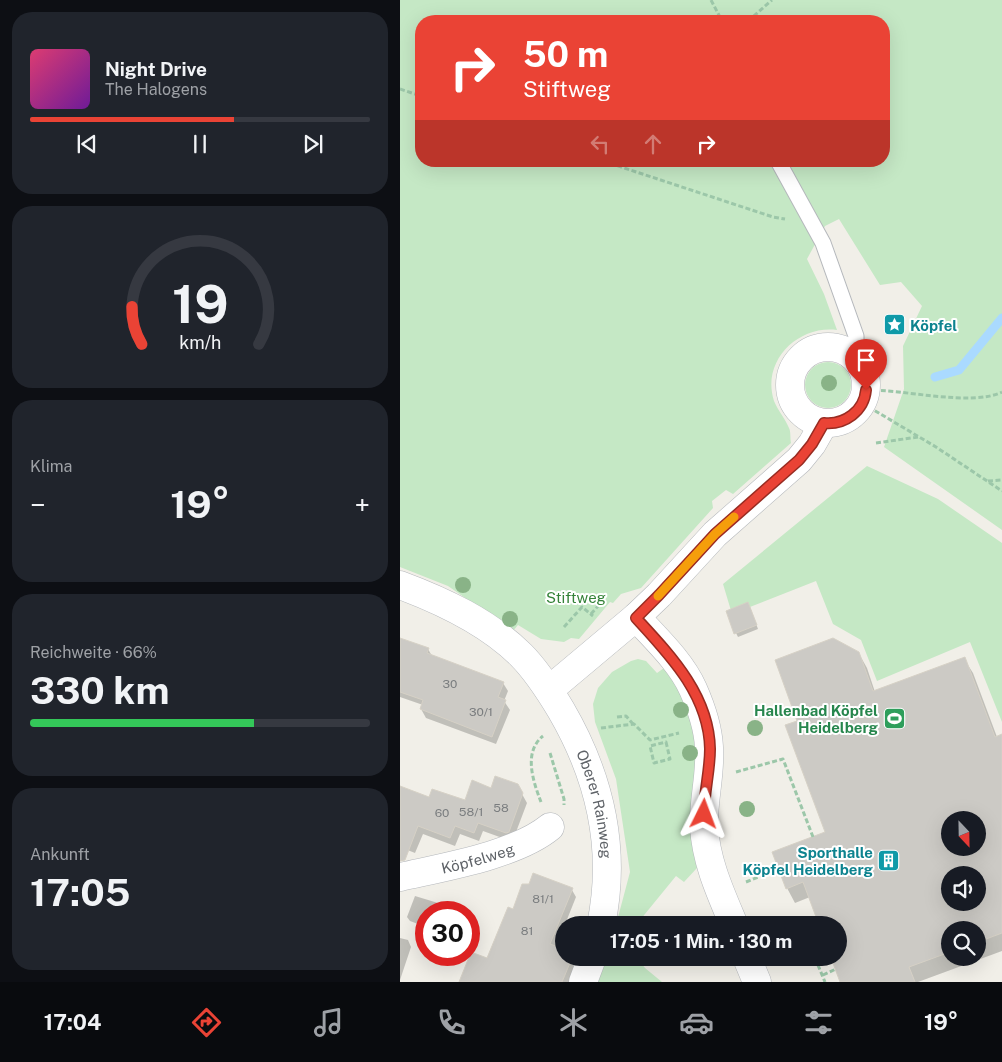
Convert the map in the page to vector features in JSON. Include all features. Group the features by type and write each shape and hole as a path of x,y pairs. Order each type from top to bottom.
{"street":[{"path":"821,347 836,347 856,358 864,370 866,378 864,396 850,417 836,423 824,423 807,417 796,406 790,392 793,370 807,353 821,347"},
{"path":"400,585 433,598 464,614 509,644 536,671 549,690 636,618 715,534 799,460 812,444 824,423"},
{"path":"636,618 671,656 692,686 706,725 710,748 704,800 704,828 715,878 730,916"},
{"name":"Oberer Rainweg","path":"549,690 568,722 588,766 604,818 607,850 607,884 602,916"},
{"name":"Köpfelweg","path":"400,877 446,867 511,848 532,839 550,827"},
{"path":"583,982 589,966"},
{"path":"750,966 757,982"}],"lane":[{"path":"781,167 823,243 856,336 856,358"}],"path":[{"path":"711,0 719,15"},
{"path":"755,15 772,0"},
{"path":"400,89 415,94"},
{"path":"620,167 773,217 798,221 811,220"},
{"path":"864,396 883,389 960,398 996,395 1002,392"},
{"path":"864,396 919,436 961,462 1002,491"},
{"path":"876,443 919,436"},
{"path":"987,481 1002,480"},
{"path":"591,614 606,597"},
{"path":"564,627 582,607"},
{"path":"617,717 626,716 650,740 706,725"},
{"path":"550,827 535,784 532,750 534,744 544,735 568,722"},
{"path":"595,730 634,724"},
{"path":"656,739 658,744"},
{"path":"666,742 670,759 654,763 650,746 658,744 666,742"},
{"path":"708,774 740,772 783,759 813,837"},
{"path":"758,877 778,869"},
{"path":"819,966 825,982"},
{"path":"823,975 836,970"}],"green space":[{"name":"Stiftweg","path":"400,0 1002,0 1002,530 884,447 904,389 903,346 922,306 901,282 880,285 839,219 825,226 807,259 824,294 837,330 809,333 796,340 778,360 773,372 771,386 774,401 789,428 791,443 733,494 726,490 712,501 713,508 641,588 621,594 613,603 610,602 579,639 571,638 564,642 541,639 518,625 513,631 448,586 400,567"},
{"path":"828,362 841,366 847,372 851,385 847,398 841,404 828,408 815,404 809,398 805,385 809,372 815,366"},
{"path":"867,466 938,499 1002,543 1002,722 970,642 877,681 861,640 833,624 816,581 732,614 723,584"},
{"path":"638,659 646,661 657,673 664,668 683,696 694,722 699,758 690,829 697,868 684,882 676,876 643,916 618,916 630,872 616,779 595,722 593,704 598,688 612,672"},
{"path":"604,966 643,966 662,982 598,982"}],"building":[{"path":"748,602 757,625 734,634 726,611"},
{"path":"400,638 429,648 427,653 504,682 498,697 506,700 492,737 420,709 423,700 400,692"},
{"path":"833,638 859,652 873,691 965,657 995,737 1002,734 1002,933 986,939 986,921 941,921 941,955 909,967 915,982 840,982 834,966 847,966 847,916 816,916 803,882 786,889 772,852 825,832 785,725 797,721 775,660"},
{"path":"495,776 518,784 523,793 509,832 506,833 478,823 474,833 455,826 450,838 418,826 405,860 400,861 400,786 429,797 432,789 465,800 472,780 491,788"},
{"path":"533,873 573,888 562,916 555,916 555,932 550,944 555,946 555,966 569,966 562,982 459,982 465,966 480,966 480,955 487,958 508,907 513,909 522,884 529,884"}],"waterway":[{"path":"935,377 959,370 1002,318"}],"slow traffic":[{"path":"658,596 715,534 734,517"}],"place":[{"name":"Köpfel","path":"894,325"},
{"name":"Hallenbad Köpfel Heidelberg","path":"894,719"},
{"name":"Sporthalle Köpfel Heidelberg","path":"889,861"}],"route":[{"path":"704,814 710,748 701,708 692,686 671,656 636,618 715,534 799,460 812,444 824,423 836,423 850,417 860,407 866,390"}]}
